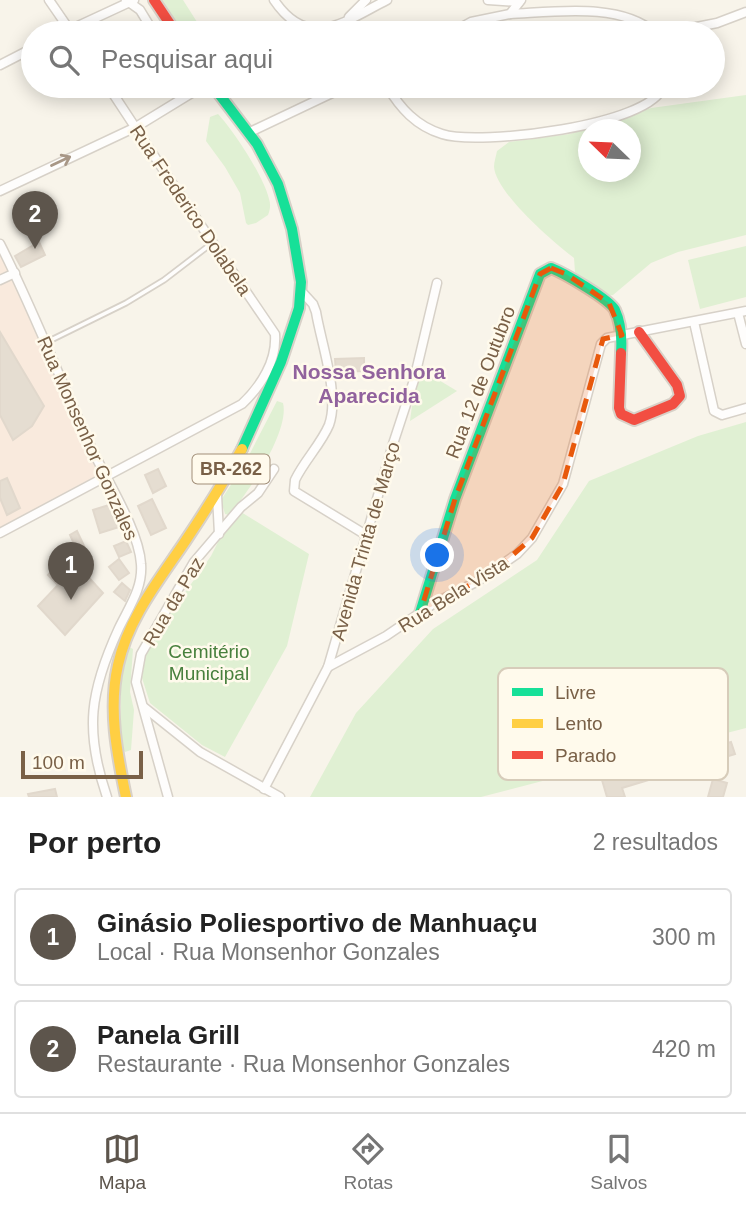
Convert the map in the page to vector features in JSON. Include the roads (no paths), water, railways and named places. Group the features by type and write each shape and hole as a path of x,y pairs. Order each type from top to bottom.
{"main road":[{"path":"154,0 168,21"},
{"name":"BR-262","path":"126,797 115,740 114,697 123,633 217,494 242,449 278,373 302,292 287,207 275,173 238,113 224,98"},
{"name":"Rua 12 de Outubro","path":"420,613 455,499 540,274 551,268 566,274 609,303 614,308 622,335"},
{"path":"622,335 619,408 621,414 634,420 673,404 680,396 677,385 639,332"}],"street":[{"path":"49,0 61,21"},
{"path":"274,0 292,21"},
{"path":"344,21 366,0"},
{"path":"348,21 387,0"},
{"path":"488,0 520,1"},
{"path":"90,21 129,1 140,10 147,21"},
{"path":"510,14 520,1"},
{"path":"476,21 510,14 607,12 637,21"},
{"path":"722,21 746,12"},
{"path":"0,65 21,54"},
{"name":"Rua Frederico Dolabela","path":"106,478 242,404 258,388 276,344 275,334 116,98"},
{"path":"0,191 136,127 178,98"},
{"path":"250,132 322,98"},
{"path":"396,98 409,116 423,125 442,134 479,139 572,128 619,116 648,104 655,98"},
{"name":"Rua Monsenhor Gonzales","path":"0,244 129,524 141,564 140,584 123,633 97,682 92,707 98,765 107,797"},
{"path":"0,280 15,273"},
{"name":"Avenida Trinta de Março","path":"264,789 328,667 414,380 438,283"},
{"path":"302,292 313,304 316,312 331,388 332,409 329,425 293,486 299,496 366,535"},
{"path":"622,335 742,312 746,344"},
{"path":"694,323 712,407 717,414 722,415 746,408"},
{"name":"Rua Bela Vista","path":"328,667 493,572 517,554 532,538 562,484 601,344 607,338 622,335"},
{"name":"Rua da Paz","path":"167,797 136,682 141,654 194,562 241,507 258,493 274,469"},
{"path":"0,533 106,478"},
{"path":"217,494 219,534"},
{"path":"179,552 194,562"},
{"path":"145,708 200,752 280,797"}],"lane":[{"path":"45,343 126,303 164,280 212,243"}],"place":[{"name":"Panela Grill","path":"35,249"},
{"name":"Ginásio Poliesportivo de Manhuaçu","path":"71,600"}],"district":[{"name":"Nossa Senhora Aparecida","path":"369,384"}],"park label":[{"name":"Cemitério Municipal","path":"209,662"}]}
